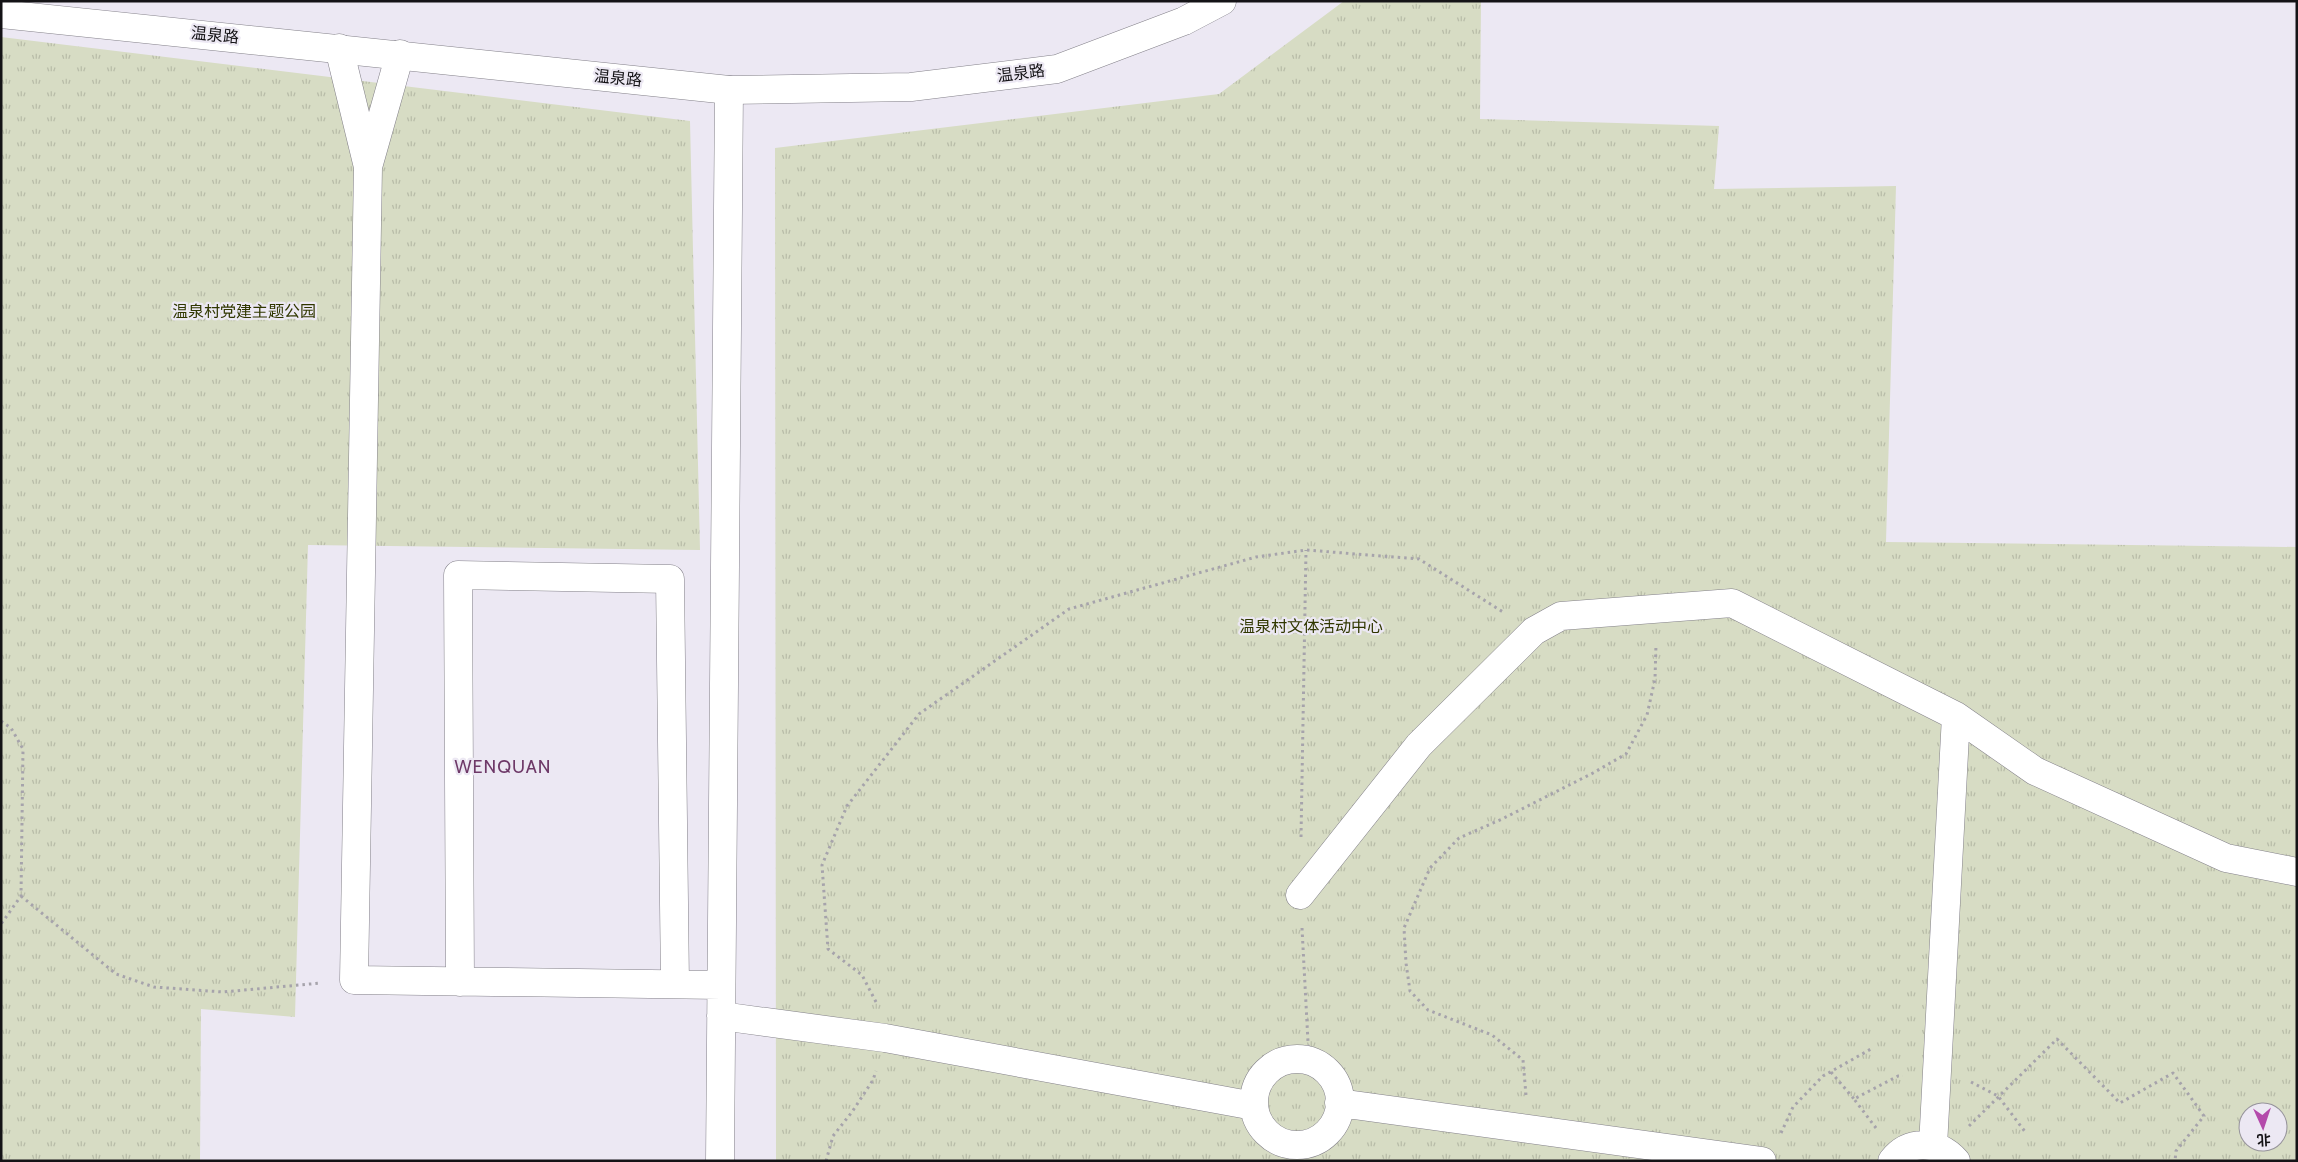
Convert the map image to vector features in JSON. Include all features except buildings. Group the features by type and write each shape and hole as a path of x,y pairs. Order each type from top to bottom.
{"street":[{"name":"温泉路","path":"1,14 400,54 729,90 911,86 1056,68 1184,21 1222,1"},
{"path":"339,48 368,167 354,980 721,985"},
{"path":"368,167 400,54"},
{"path":"720,1161 729,90"},
{"path":"460,982 458,575 670,579 675,984"},
{"path":"1300,895 1419,745 1534,631 1561,616 1732,602 1956,716 2043,775 2226,858 2297,872"},
{"path":"1892,1161 1908,1148 1920,1144 1945,1153 1956,716"},
{"path":"721,1016 885,1038 1254,1106"},
{"path":"1296,1059 1322,1066 1332,1077 1338,1090 1339,1103 1337,1120 1328,1132 1296,1153 1264,1131 1257,1119 1254,1106 1255,1092 1261,1079 1270,1068 1282,1062 1296,1059"},
{"path":"1339,1103 1762,1161"}],"path":[{"path":"826,1161 833,1136 852,1112 873,1080 885,1038 878,1005 862,975 828,949 822,865 847,806 919,714 1069,609 1256,558 1306,550 1419,559 1534,631"},
{"path":"1306,550 1300,895 1309,1061"},
{"path":"1525,1128 1526,1086 1523,1060 1492,1036 1428,1010 1410,991 1404,928 1430,868 1459,838 1510,815 1626,754 1647,714 1655,679 1657,608"},
{"path":"1,721 11,728 23,749 21,896 1,924"},
{"path":"21,896 116,974 154,987 223,992 354,980"},
{"path":"1945,1153 1998,1096 2057,1039 2120,1103 2174,1073 2204,1116 2176,1151 2175,1161"},
{"path":"1781,1134 1793,1106 1823,1076 1871,1049"},
{"path":"1831,1072 1854,1100"}],"green space":[{"name":"温泉村文体活动中心","path":"1344,1 1481,1 1480,119 1719,126 1714,189 1896,186 1886,542 2297,547 2297,1161 776,1161 775,148 1219,94"},
{"name":"温泉村党建主题公园","path":"1,37 690,121 700,550 308,545 295,1017 201,1009 200,1161 1,1161"}],"district":[{"name":"WENQUAN","path":"503,767"}]}
